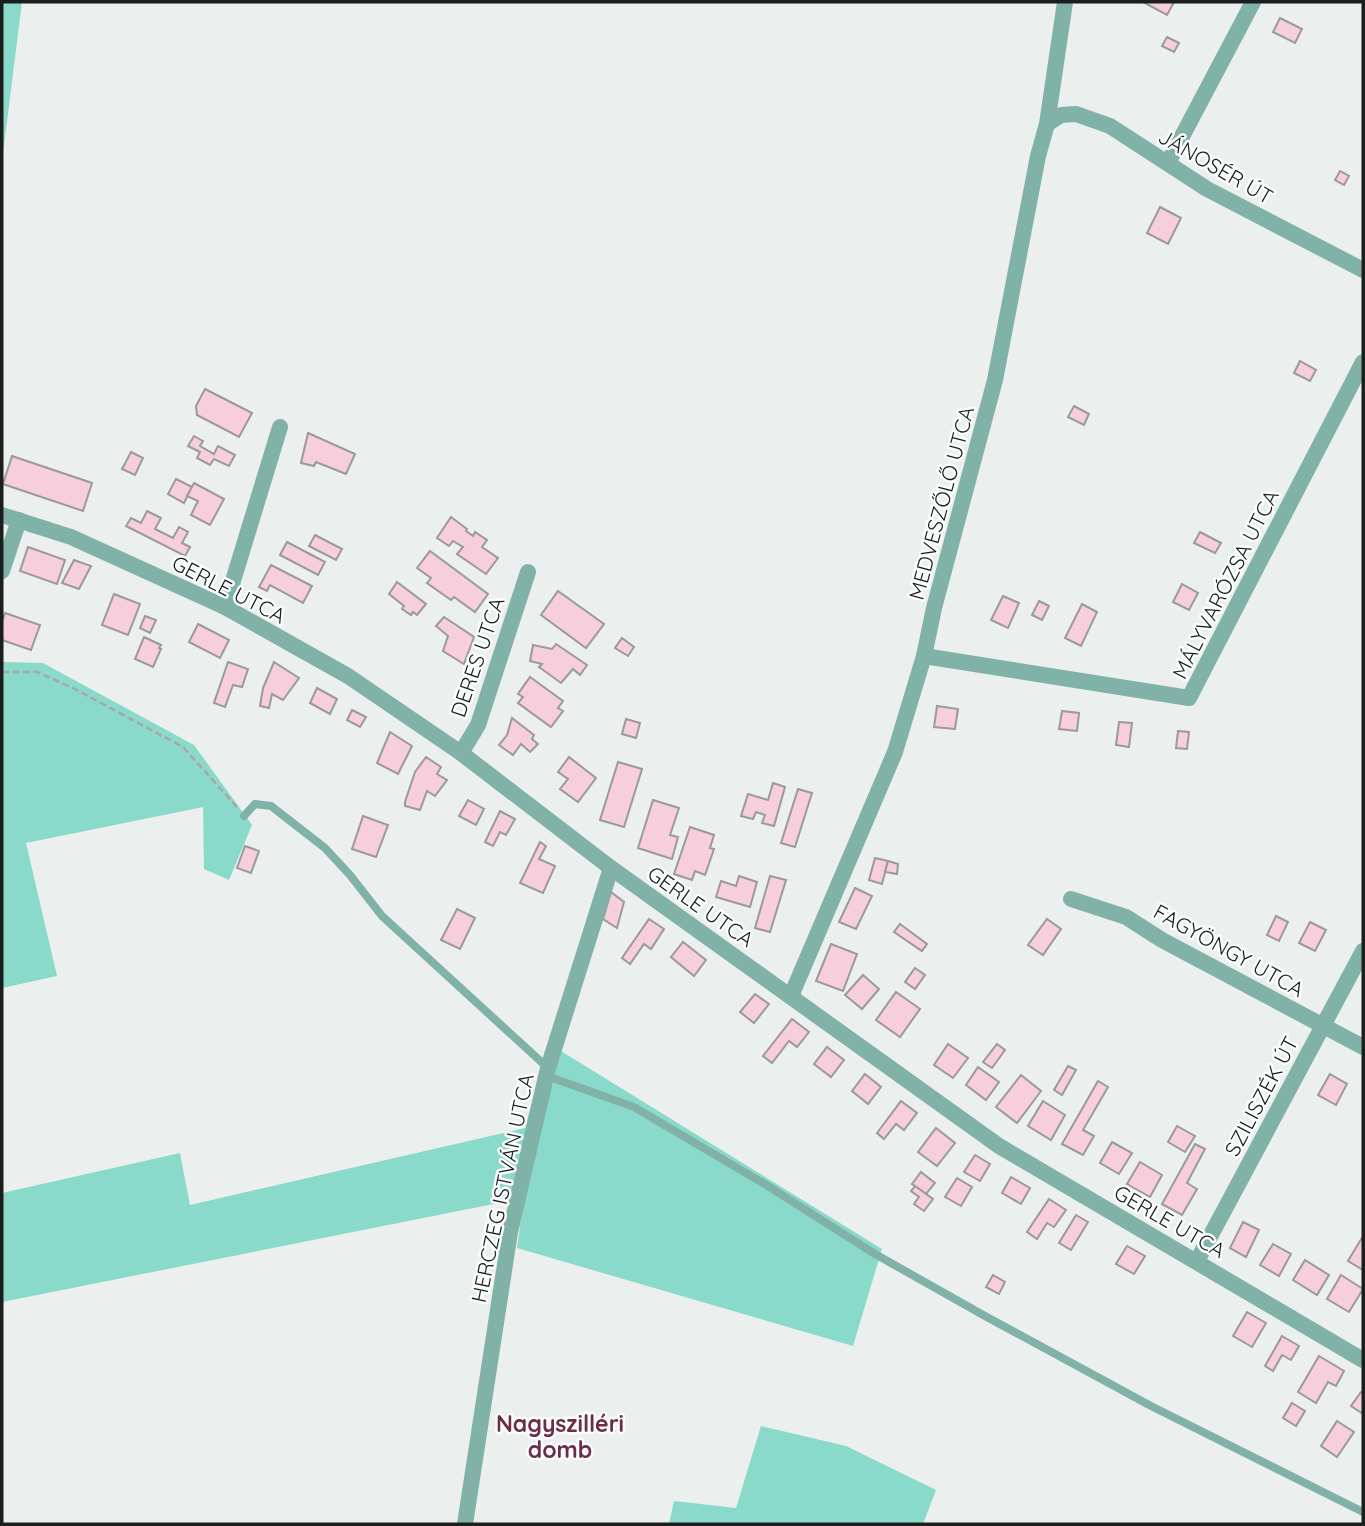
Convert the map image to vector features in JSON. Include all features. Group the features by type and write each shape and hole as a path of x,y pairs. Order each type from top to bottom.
{"street":[{"name":"MEDVESZŐLŐ UTCA","path":"791,996 895,752 924,656 934,608 995,380 1038,156 1047,124 1065,2"},
{"path":"1168,163 1252,2"},
{"name":"JÁNOSÉR ÚT","path":"1047,124 1061,116 1076,114 1110,126 1207,189 1363,270"},
{"name":"MÁLYVARÓZSA UTCA","path":"924,656 1189,698 1363,362"},
{"path":"225,607 280,427"},
{"name":"GERLE UTCA","path":"2,514 71,537 225,607 348,676 461,753 611,869 999,1146 1363,1360"},
{"path":"2,571 19,520"},
{"name":"DERES UTCA","path":"461,753 478,725 528,572"},
{"name":"HERCZEG ISTVÁN UTCA","path":"465,1524 510,1232 547,1072 611,869"},
{"name":"FAGYÖNGY UTCA","path":"1071,899 1126,917 1162,940 1363,1047"},
{"name":"SZILISZÉK ÚT","path":"1198,1261 1363,951"}],"lane":[{"path":"244,816 255,804 271,806 325,848 382,916 547,1072 634,1107 763,1182 874,1254 985,1317 1151,1406 1363,1512"}],"path":[{"path":"2,672 37,672 75,689 183,747 244,816"}],"green space":[{"path":"2,2 22,2 2,161"},
{"path":"2,662 43,663 194,745 252,825 229,880 204,869 203,807 26,843 57,976 2,988"},
{"path":"548,1043 882,1249 853,1346 517,1248 524,1198 2,1302 2,1193 180,1153 190,1205 525,1128"},
{"path":"761,1426 846,1446 936,1490 923,1524 669,1524 674,1501 736,1508"}],"building":[{"path":"1143,2 1174,2 1167,15"},
{"path":"1280,18 1302,29 1295,43 1273,32"},
{"path":"1167,37 1179,43 1174,52 1162,46"},
{"path":"1340,171 1349,176 1344,185 1335,180"},
{"path":"1160,207 1181,218 1168,244 1147,233"},
{"path":"1300,361 1316,370 1310,381 1294,373"},
{"path":"205,389 252,413 239,437 197,415 196,406"},
{"path":"1074,406 1089,414 1084,425 1068,417"},
{"path":"308,433 355,454 346,474 316,462 314,466 301,463"},
{"path":"194,436 203,441 200,446 214,454 218,446 235,455 229,466 214,459 210,465 197,458 200,452 188,446"},
{"path":"131,452 143,458 135,475 122,469"},
{"path":"12,456 92,483 83,511 3,484"},
{"path":"176,479 192,487 184,503 168,494"},
{"path":"194,483 224,499 210,525 191,515 198,501 187,496"},
{"path":"147,511 161,518 155,529 173,538 179,527 188,532 182,543 190,547 185,556 126,526 131,518 141,523"},
{"path":"451,517 473,536 475,532 487,540 482,547 498,558 486,574 457,554 463,547 453,541 449,546 437,538"},
{"path":"1200,532 1221,543 1215,553 1194,543"},
{"path":"315,535 342,549 336,560 309,546"},
{"path":"287,542 325,562 318,575 280,555"},
{"path":"28,547 65,560 57,584 20,571"},
{"path":"430,551 488,594 475,612 454,597 451,600 427,583 431,578 417,568"},
{"path":"74,560 91,566 79,589 62,583"},
{"path":"271,565 312,586 303,603 270,585 267,591 259,587"},
{"path":"397,582 426,604 417,615 413,612 411,615 402,609 404,606 389,594"},
{"path":"1182,584 1198,593 1189,610 1173,602"},
{"path":"558,591 604,624 586,648 541,615"},
{"path":"114,594 140,604 128,635 102,625"},
{"path":"1003,596 1019,603 1008,628 991,620"},
{"path":"1039,601 1049,606 1042,620 1032,615"},
{"path":"1082,604 1097,612 1081,646 1065,638"},
{"path":"5,613 40,625 31,650 2,640"},
{"path":"145,616 156,620 150,633 140,628"},
{"path":"444,617 474,637 464,664 443,651 448,636 436,626"},
{"path":"198,624 229,640 220,658 189,642"},
{"path":"144,637 161,645 153,667 135,659"},
{"path":"622,638 634,647 628,656 615,648"},
{"path":"556,644 587,665 580,675 573,669 561,683 539,667 542,664 530,661 533,645 552,649"},
{"path":"228,662 248,669 242,687 233,685 225,707 214,703"},
{"path":"274,662 299,678 283,700 272,694 269,708 260,706 263,688"},
{"path":"530,677 563,701 558,708 563,711 551,727 518,703 523,697 518,694"},
{"path":"317,688 337,699 330,714 310,703"},
{"path":"937,706 958,709 955,729 934,727"},
{"path":"352,710 366,717 360,727 347,720"},
{"path":"1062,711 1079,713 1077,731 1059,729"},
{"path":"512,718 534,735 532,739 538,744 530,752 521,744 513,755 499,745 507,735"},
{"path":"626,719 640,723 636,738 622,734"},
{"path":"1119,722 1132,723 1129,747 1116,745"},
{"path":"1178,731 1189,732 1187,749 1176,748"},
{"path":"390,732 412,746 398,774 377,763"},
{"path":"426,757 441,767 437,774 447,780 435,796 427,791 420,810 405,806 405,802 415,772"},
{"path":"569,757 596,778 578,802 560,789 568,779 558,772"},
{"path":"618,762 642,769 624,827 600,820"},
{"path":"773,783 785,787 774,826 762,823 765,815 756,812 753,819 741,816 748,794 768,800"},
{"path":"798,789 812,793 795,847 781,843"},
{"path":"468,800 484,809 476,825 459,816"},
{"path":"653,800 679,808 670,835 678,837 672,859 638,848"},
{"path":"500,811 515,819 506,835 500,832 493,846 485,842"},
{"path":"363,816 388,825 376,857 352,849"},
{"path":"690,827 714,835 710,848 714,849 705,875 695,871 692,880 674,874"},
{"path":"540,842 546,846 539,859 555,866 543,893 520,883"},
{"path":"245,846 259,851 251,873 237,868"},
{"path":"875,858 888,861 882,884 869,880"},
{"path":"888,861 898,864 897,874 885,872"},
{"path":"739,876 757,882 750,907 716,897 721,881 736,886"},
{"path":"770,876 786,880 770,932 755,928"},
{"path":"855,888 872,896 856,929 839,922"},
{"path":"611,892 624,902 617,928 603,919"},
{"path":"457,909 475,918 460,949 441,940"},
{"path":"1276,916 1288,922 1279,941 1267,935"},
{"path":"649,919 664,929 651,949 644,944 630,964 622,958"},
{"path":"1047,919 1061,929 1043,955 1028,945"},
{"path":"1310,922 1326,930 1315,951 1299,943"},
{"path":"900,924 927,944 922,951 894,932"},
{"path":"683,942 706,960 694,976 671,957"},
{"path":"831,944 857,954 843,991 816,981"},
{"path":"915,968 925,975 915,989 905,982"},
{"path":"863,975 879,989 862,1009 845,995"},
{"path":"896,992 920,1009 900,1037 876,1020"},
{"path":"755,994 769,1004 754,1023 740,1012"},
{"path":"792,1019 809,1032 797,1047 789,1041 772,1063 763,1056"},
{"path":"948,1044 968,1058 953,1078 934,1065"},
{"path":"997,1044 1005,1050 992,1068 983,1062"},
{"path":"827,1047 844,1060 831,1077 814,1064"},
{"path":"1068,1066 1076,1070 1062,1095 1054,1090"},
{"path":"978,1067 999,1082 986,1100 966,1085"},
{"path":"865,1074 881,1087 868,1104 852,1091"},
{"path":"1330,1074 1347,1084 1336,1105 1318,1095"},
{"path":"1021,1075 1041,1091 1017,1123 996,1107"},
{"path":"1098,1081 1108,1087 1083,1130 1094,1136 1083,1155 1062,1144"},
{"path":"901,1101 917,1113 904,1130 896,1124 884,1139 877,1133"},
{"path":"1043,1101 1065,1115 1051,1140 1028,1126"},
{"path":"1177,1126 1195,1136 1185,1152 1168,1142"},
{"path":"936,1128 955,1143 937,1166 918,1152"},
{"path":"1112,1142 1132,1153 1119,1174 1100,1163"},
{"path":"1195,1144 1205,1149 1187,1183 1197,1189 1182,1215 1162,1204"},
{"path":"975,1155 990,1164 980,1181 964,1172"},
{"path":"1140,1162 1162,1175 1150,1197 1127,1184"},
{"path":"921,1172 935,1183 926,1194 912,1184"},
{"path":"1011,1177 1030,1188 1021,1204 1002,1193"},
{"path":"957,1178 972,1187 961,1206 945,1197"},
{"path":"915,1186 933,1199 924,1211 914,1204 919,1197 911,1191"},
{"path":"1049,1199 1066,1210 1054,1227 1047,1223 1037,1239 1027,1232"},
{"path":"1076,1215 1088,1222 1071,1250 1059,1243"},
{"path":"1243,1222 1259,1230 1246,1257 1230,1248"},
{"path":"1363,1236 1363,1270 1348,1261"},
{"path":"1273,1244 1291,1254 1279,1276 1260,1265"},
{"path":"1127,1246 1145,1256 1134,1274 1116,1264"},
{"path":"1305,1260 1329,1275 1317,1295 1293,1280"},
{"path":"993,1275 1005,1282 999,1294 986,1287"},
{"path":"1341,1275 1363,1289 1349,1312 1327,1299"},
{"path":"1247,1312 1266,1323 1252,1347 1233,1336"},
{"path":"1282,1336 1299,1346 1291,1360 1282,1355 1273,1371 1265,1366"},
{"path":"1319,1356 1344,1371 1336,1386 1328,1382 1316,1403 1298,1392"},
{"path":"1361,1392 1363,1393 1363,1414 1351,1406"},
{"path":"1292,1403 1305,1411 1296,1426 1283,1418"},
{"path":"1337,1421 1354,1432 1337,1457 1321,1446"}],"district":[{"name":"Nagyszilléri domb","path":"560,1436"}]}
